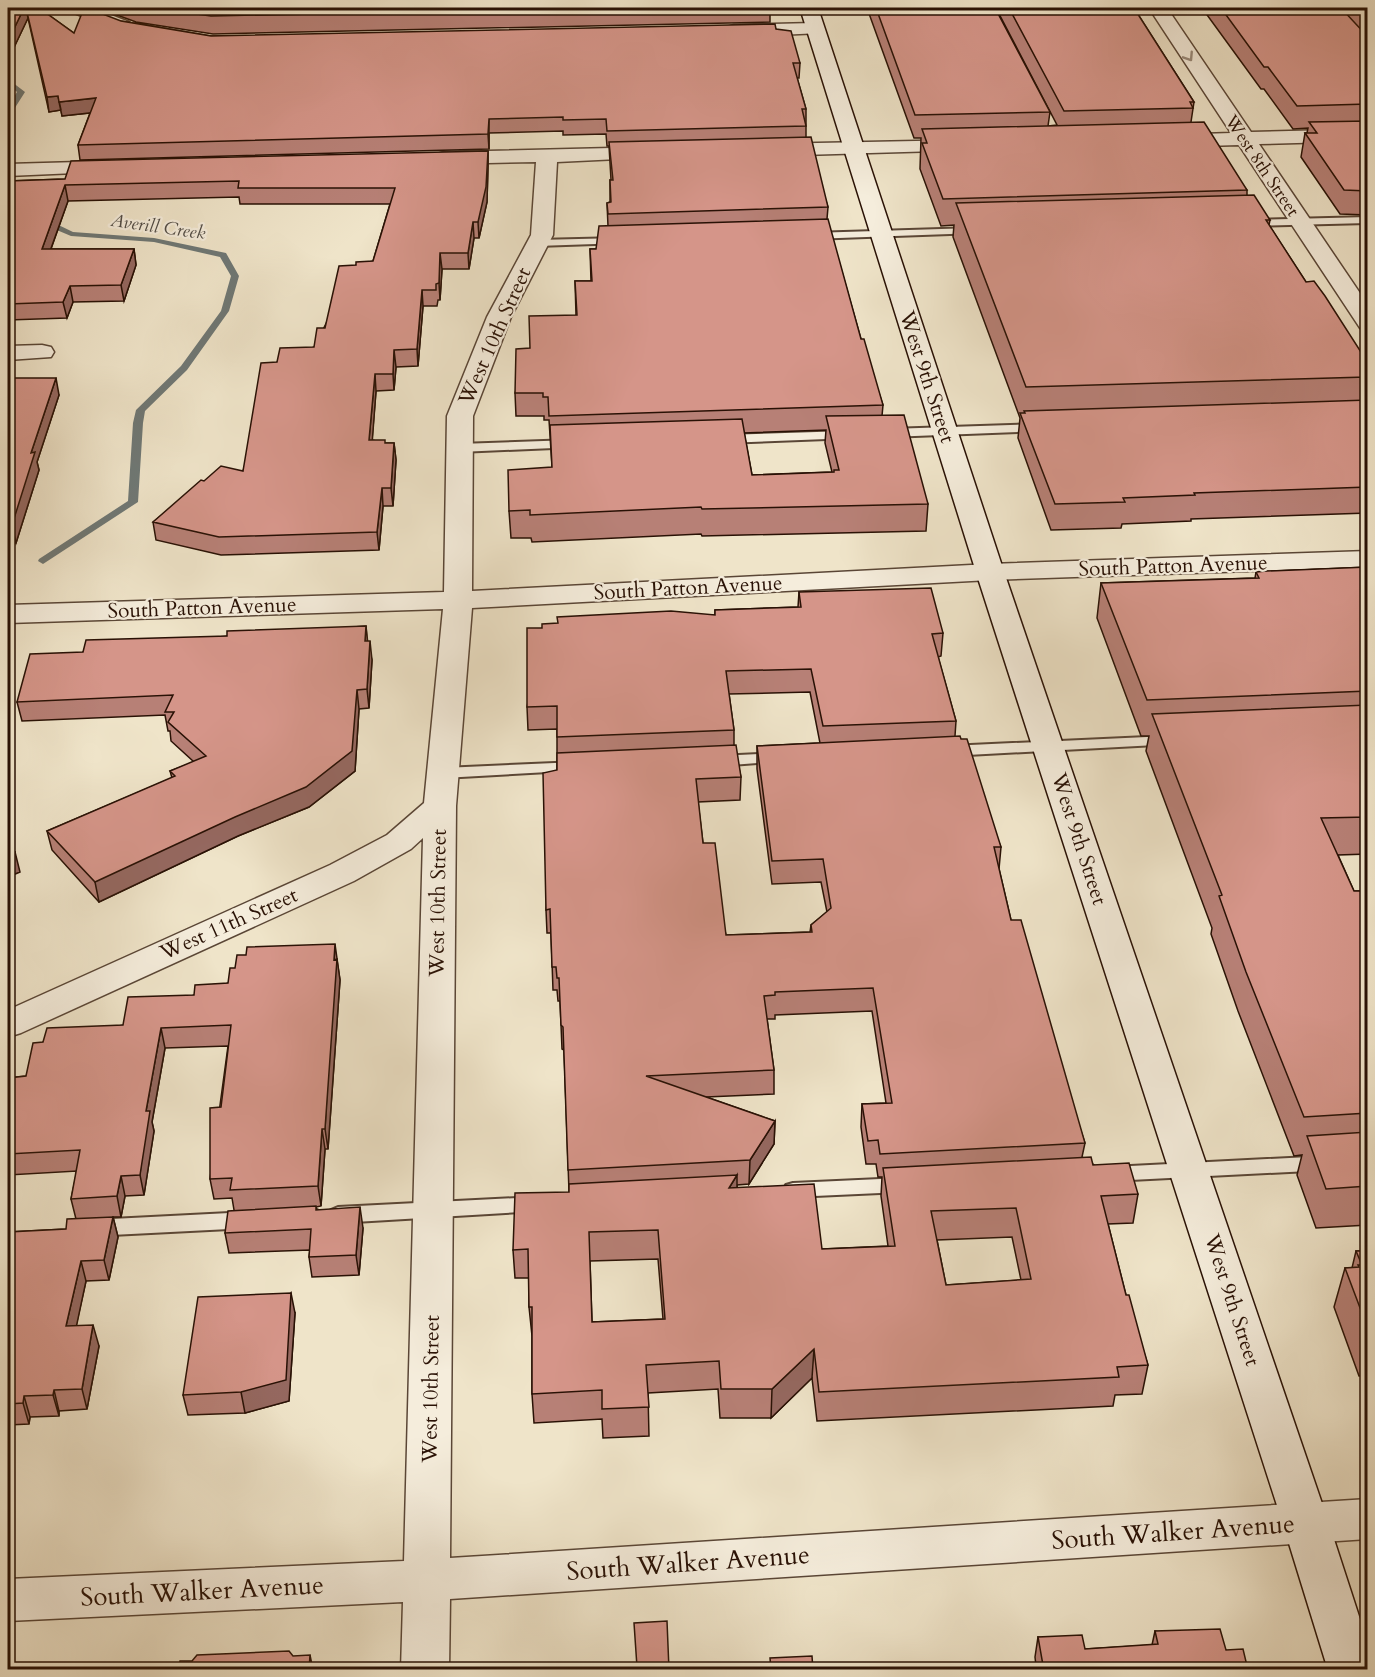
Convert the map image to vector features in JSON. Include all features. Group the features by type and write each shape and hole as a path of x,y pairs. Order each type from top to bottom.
{"street":[{"path":"78,8 131,29 142,31"},
{"name":"West 9th Street","path":"809,8 990,572 1306,1524 1352,1670"},
{"name":"West 8th Street","path":"1158,8 1243,139 1368,323"},
{"path":"720,31 814,29"},
{"path":"1151,141 1368,135"},
{"path":"747,151 979,145"},
{"path":"427,159 677,152"},
{"name":"West 10th Street","path":"425,1670 441,790 458,600 460,416 499,317 542,235 547,155"},
{"path":"8,170 140,166"},
{"path":"8,353 42,352"},
{"name":"South Patton Avenue","path":"8,614 458,600 990,572 1368,560"},
{"name":"West 11th Street","path":"8,1024 342,873 399,842 441,790"},
{"name":"South Walker Avenue","path":"8,1600 428,1580 1368,1519"}],"lane":[{"path":"1239,224 1368,220"},
{"path":"798,236 988,231"},
{"path":"537,243 632,241"},
{"path":"708,440 1050,428"},
{"path":"459,448 589,444"},
{"path":"929,752 1190,741"},
{"path":"704,762 799,757"},
{"path":"441,790 597,766"},
{"path":"1093,1175 1368,1161"},
{"path":"769,1192 925,1184"},
{"path":"316,1216 554,1203"},
{"path":"79,1229 268,1219"}],"building":[{"path":"8,8 24,8 8,41"},
{"path":"26,8 39,8 74,33 84,8 87,8 121,21 211,36 775,24 776,29 791,31 800,63 793,63 806,109 802,109 806,126 607,131 606,119 563,120 563,117 489,119 488,134 78,145 96,98 59,102 58,96 47,97"},
{"path":"154,8 612,8 211,16"},
{"path":"876,8 995,8 1050,112 915,115"},
{"path":"1009,8 1134,8 1194,102 1190,102 1193,108 1064,111"},
{"path":"1221,8 1341,8 1368,37 1368,104 1297,106 1268,67 1264,67"},
{"path":"1356,8 1368,8 1368,21"},
{"path":"1368,121 1368,191 1344,190 1305,133 1317,133 1309,122"},
{"path":"1204,122 1247,190 943,199 922,143 927,143 922,129"},
{"path":"811,137 828,207 608,214 607,203 611,202 610,180 613,180 609,142"},
{"path":"488,151 486,187 478,222 473,222 468,253 440,253 439,283 436,284 436,290 422,290 417,349 394,350 393,374 375,374 369,440 385,440 385,443 394,443 391,488 382,488 377,532 219,537 153,522 201,480 204,481 221,466 243,471 261,363 277,362 280,348 314,347 317,328 325,328 339,266 373,261 395,188 238,188 239,181 65,185 42,249 134,249 121,285 70,286 63,302 8,304 8,181 65,179 71,161"},
{"path":"1254,195 1270,220 1266,220 1306,282 1314,281 1368,363 1368,374 1364,374 1366,377 1026,387 956,203"},
{"path":"828,219 861,339 864,339 883,405 549,416 548,397 543,397 543,393 515,393 516,349 530,348 529,316 577,315 575,281 592,281 590,249 596,249 599,226"},
{"path":"8,378 56,378 31,453 35,452 12,525 8,525"},
{"path":"1368,400 1368,487 1194,493 1195,495 1123,498 1125,502 1055,504 1020,413 1025,413 1024,411"},
{"path":"904,415 928,504 702,509 701,507 530,515 530,510 509,511 508,470 552,467 550,425 742,419 752,475 839,470 826,416"},
{"path":"1368,567 1368,691 1147,700 1101,583 1259,578 1256,572"},
{"path":"931,588 943,633 932,634 956,721 823,726 811,669 726,671 734,730 557,737 557,706 527,707 527,628 542,628 542,624 558,623 557,617 671,611 715,615 715,610 801,607 799,592"},
{"path":"366,626 365,641 370,641 367,689 357,690 352,751 306,787 95,882 47,831 175,776 170,771 206,756 168,722 174,712 165,712 173,695 17,702 30,654 83,652 86,640 227,636 227,631"},
{"path":"1368,705 1368,817 1321,818 1354,891 1368,891 1368,1113 1304,1117 1246,972 1219,896 1222,895 1152,714"},
{"path":"960,736 961,739 967,739 1001,847 994,847 1011,920 1021,920 1085,1143 880,1154 878,1140 868,1141 862,1104 892,1103 873,988 775,992 775,995 764,996 774,1070 646,1076 775,1121 750,1160 568,1170 559,978 557,978 556,967 552,967 550,909 546,910 543,773 557,770 557,753 736,745 741,777 696,779 703,843 715,843 726,935 812,932 811,925 831,908 823,859 772,861 757,746"},
{"path":"8,843 15,852 8,855"},
{"path":"335,944 334,960 337,959 325,1129 322,1129 318,1186 230,1190 232,1178 210,1179 210,1108 221,1107 231,1025 161,1028 146,1111 150,1111 140,1175 121,1176 117,1196 71,1199 80,1150 8,1154 8,1078 26,1076 33,1043 43,1042 47,1028 123,1025 128,997 194,995 195,985 228,983 230,968 235,968 237,955 246,955 247,947"},
{"path":"1368,1132 1368,1186 1326,1189 1307,1136"},
{"path":"1091,1157 1093,1165 1129,1163 1138,1194 1101,1196 1126,1295 1129,1295 1148,1365 1117,1367 1119,1377 819,1392 814,1349 772,1389 721,1389 719,1361 646,1365 649,1407 602,1409 602,1390 532,1394 532,1307 529,1307 528,1249 513,1250 515,1193 569,1192 569,1184 737,1175 729,1188 814,1184 822,1249 895,1246 883,1168","holes":["1016,1208 1031,1279 946,1285 931,1211","658,1230 665,1319 592,1322 589,1232"]},
{"path":"316,1206 316,1210 360,1207 356,1255 309,1257 311,1229 225,1233 228,1211"},
{"path":"113,1217 104,1260 81,1261 66,1326 93,1325 82,1389 54,1390 53,1395 24,1396 23,1403 8,1404 8,1232 66,1229 67,1219"},
{"path":"1356,1251 1368,1251 1368,1329 1345,1268 1362,1265"},
{"path":"291,1293 286,1380 241,1392 183,1395 198,1297"},
{"path":"667,1621 669,1670 595,1670 637,1667 634,1623"},
{"path":"1220,1629 1226,1650 1243,1649 1248,1670 1037,1670 1036,1666 1043,1665 1038,1637 1082,1635 1085,1649 1158,1644 1155,1631"},
{"path":"289,1651 293,1656 310,1655 309,1670 179,1670 180,1661 192,1661 197,1655"},
{"path":"812,1656 813,1670 771,1670 770,1658"}],"waterway":[{"name":"Averill Creek","path":"8,81 21,92 8,112"},
{"name":"Averill Creek","path":"43,221 71,234 154,240 223,255 235,276 225,311 184,368 141,410 138,423 133,502 43,561"}]}
